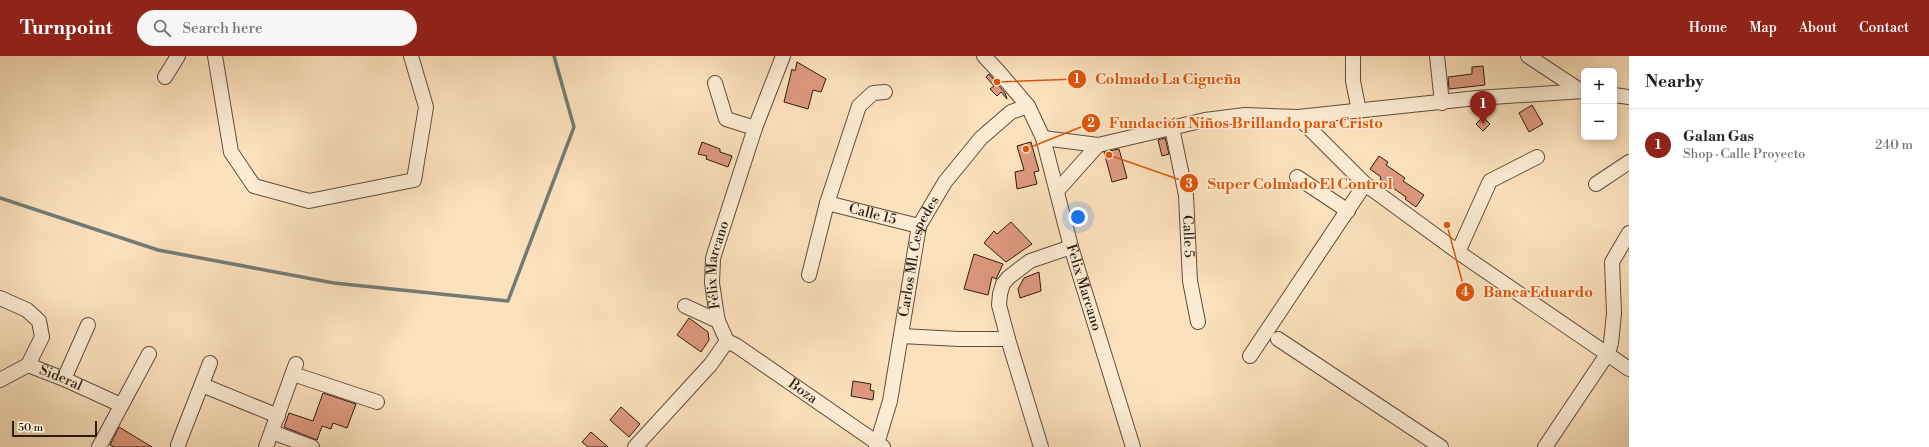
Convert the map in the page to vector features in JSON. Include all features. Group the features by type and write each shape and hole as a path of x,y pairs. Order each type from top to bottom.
{"street":[{"path":"165,77 178,56"},
{"path":"215,56 231,152 254,186 309,201 414,180 426,107 411,56"},
{"name":"Félix Marcano","path":"727,341 718,321 712,283 712,258 755,128 784,56"},
{"path":"984,56 1028,106"},
{"path":"1353,56 1354,81 1359,111"},
{"path":"1437,56 1442,103"},
{"path":"1528,56 1581,90"},
{"path":"715,83 726,119 755,128"},
{"path":"1043,138 1098,144 1205,120 1245,115 1298,117 1442,103 1477,98 1581,91"},
{"path":"809,275 827,203 859,106 873,93 884,92"},
{"path":"1617,95 1629,97"},
{"name":"Felix Marcano","path":"1028,106 1043,138 1071,247 1133,447"},
{"name":"Carlos Ml. Cespedes","path":"879,445 890,401 919,226 945,182 981,138 1011,112 1028,106"},
{"path":"1298,117 1329,146 1365,184 1458,252 1608,353 1629,369"},
{"name":"Calle 5","path":"1172,128 1186,195 1190,281 1198,322"},
{"path":"1057,191 1098,144"},
{"path":"1458,252 1490,181 1537,157"},
{"path":"1596,184 1629,162"},
{"path":"1297,177 1348,211"},
{"path":"1250,356 1365,184"},
{"name":"Calle 15","path":"827,203 919,226"},
{"path":"1545,447 1608,353 1611,343 1614,313 1612,262 1629,233"},
{"path":"1041,447 999,305 1003,284 1010,277 1030,261 1071,247"},
{"path":"0,298 27,310 39,321 42,337 28,365"},
{"path":"685,306 718,321"},
{"path":"64,379 88,326"},
{"path":"901,336 959,339 1008,339"},
{"path":"1278,339 1441,447"},
{"path":"635,447 712,364 727,341"},
{"name":"Boza","path":"727,341 737,346 879,445"},
{"path":"99,447 148,354"},
{"path":"178,445 210,363"},
{"name":"Sideral","path":"0,380 28,365 64,379 121,405"},
{"path":"266,447 295,369 377,402"},
{"path":"202,385 278,416"},
{"path":"272,432 312,447"}],"building":[{"path":"797,62 826,79 821,92 813,90 808,109 784,102 792,69 795,71"},
{"path":"1483,66 1485,85 1449,89 1448,77 1472,74 1472,67"},
{"path":"989,74 1005,93 1007,99 1001,92 997,96 990,89 994,86 986,77"},
{"path":"1532,105 1543,124 1529,132 1519,113"},
{"path":"1483,117 1490,124 1483,131 1476,124"},
{"path":"1165,138 1169,154 1162,156 1158,140"},
{"path":"702,142 720,149 720,152 732,156 728,167 706,159 707,156 698,154"},
{"path":"1031,142 1039,171 1034,172 1037,184 1017,189 1015,172 1024,170 1017,146"},
{"path":"1119,149 1127,178 1112,182 1104,152"},
{"path":"1379,156 1388,162 1386,165 1405,178 1403,181 1424,195 1416,207 1405,199 1406,197 1380,179 1381,177 1370,169"},
{"path":"1011,222 1032,244 1006,262 984,243 994,231 997,234"},
{"path":"974,254 1003,264 996,279 992,277 988,295 964,289"},
{"path":"1039,272 1041,291 1020,298 1018,289 1024,278"},
{"path":"689,318 708,332 709,340 701,352 677,335"},
{"path":"853,381 871,384 870,390 874,391 873,400 851,396"},
{"path":"323,393 356,404 347,428 333,423 331,429 322,426 317,440 284,427 289,413 313,421"},
{"path":"621,407 640,424 629,437 610,420"},
{"path":"119,427 152,447 114,447 110,445"},
{"path":"591,432 608,447 588,447 582,442"}],"waterway":[{"path":"0,198 158,250 334,283 508,301 574,127 554,56"}],"place":[{"name":"Colmado La Cigueña","path":"997,82"},
{"name":"Galan Gas","path":"1483,124"},
{"name":"Fundación Niños Brillando para Cristo","path":"1026,149"},
{"name":"Super Colmado El Control","path":"1109,155"},
{"name":"Banca Eduardo","path":"1447,225"}]}
